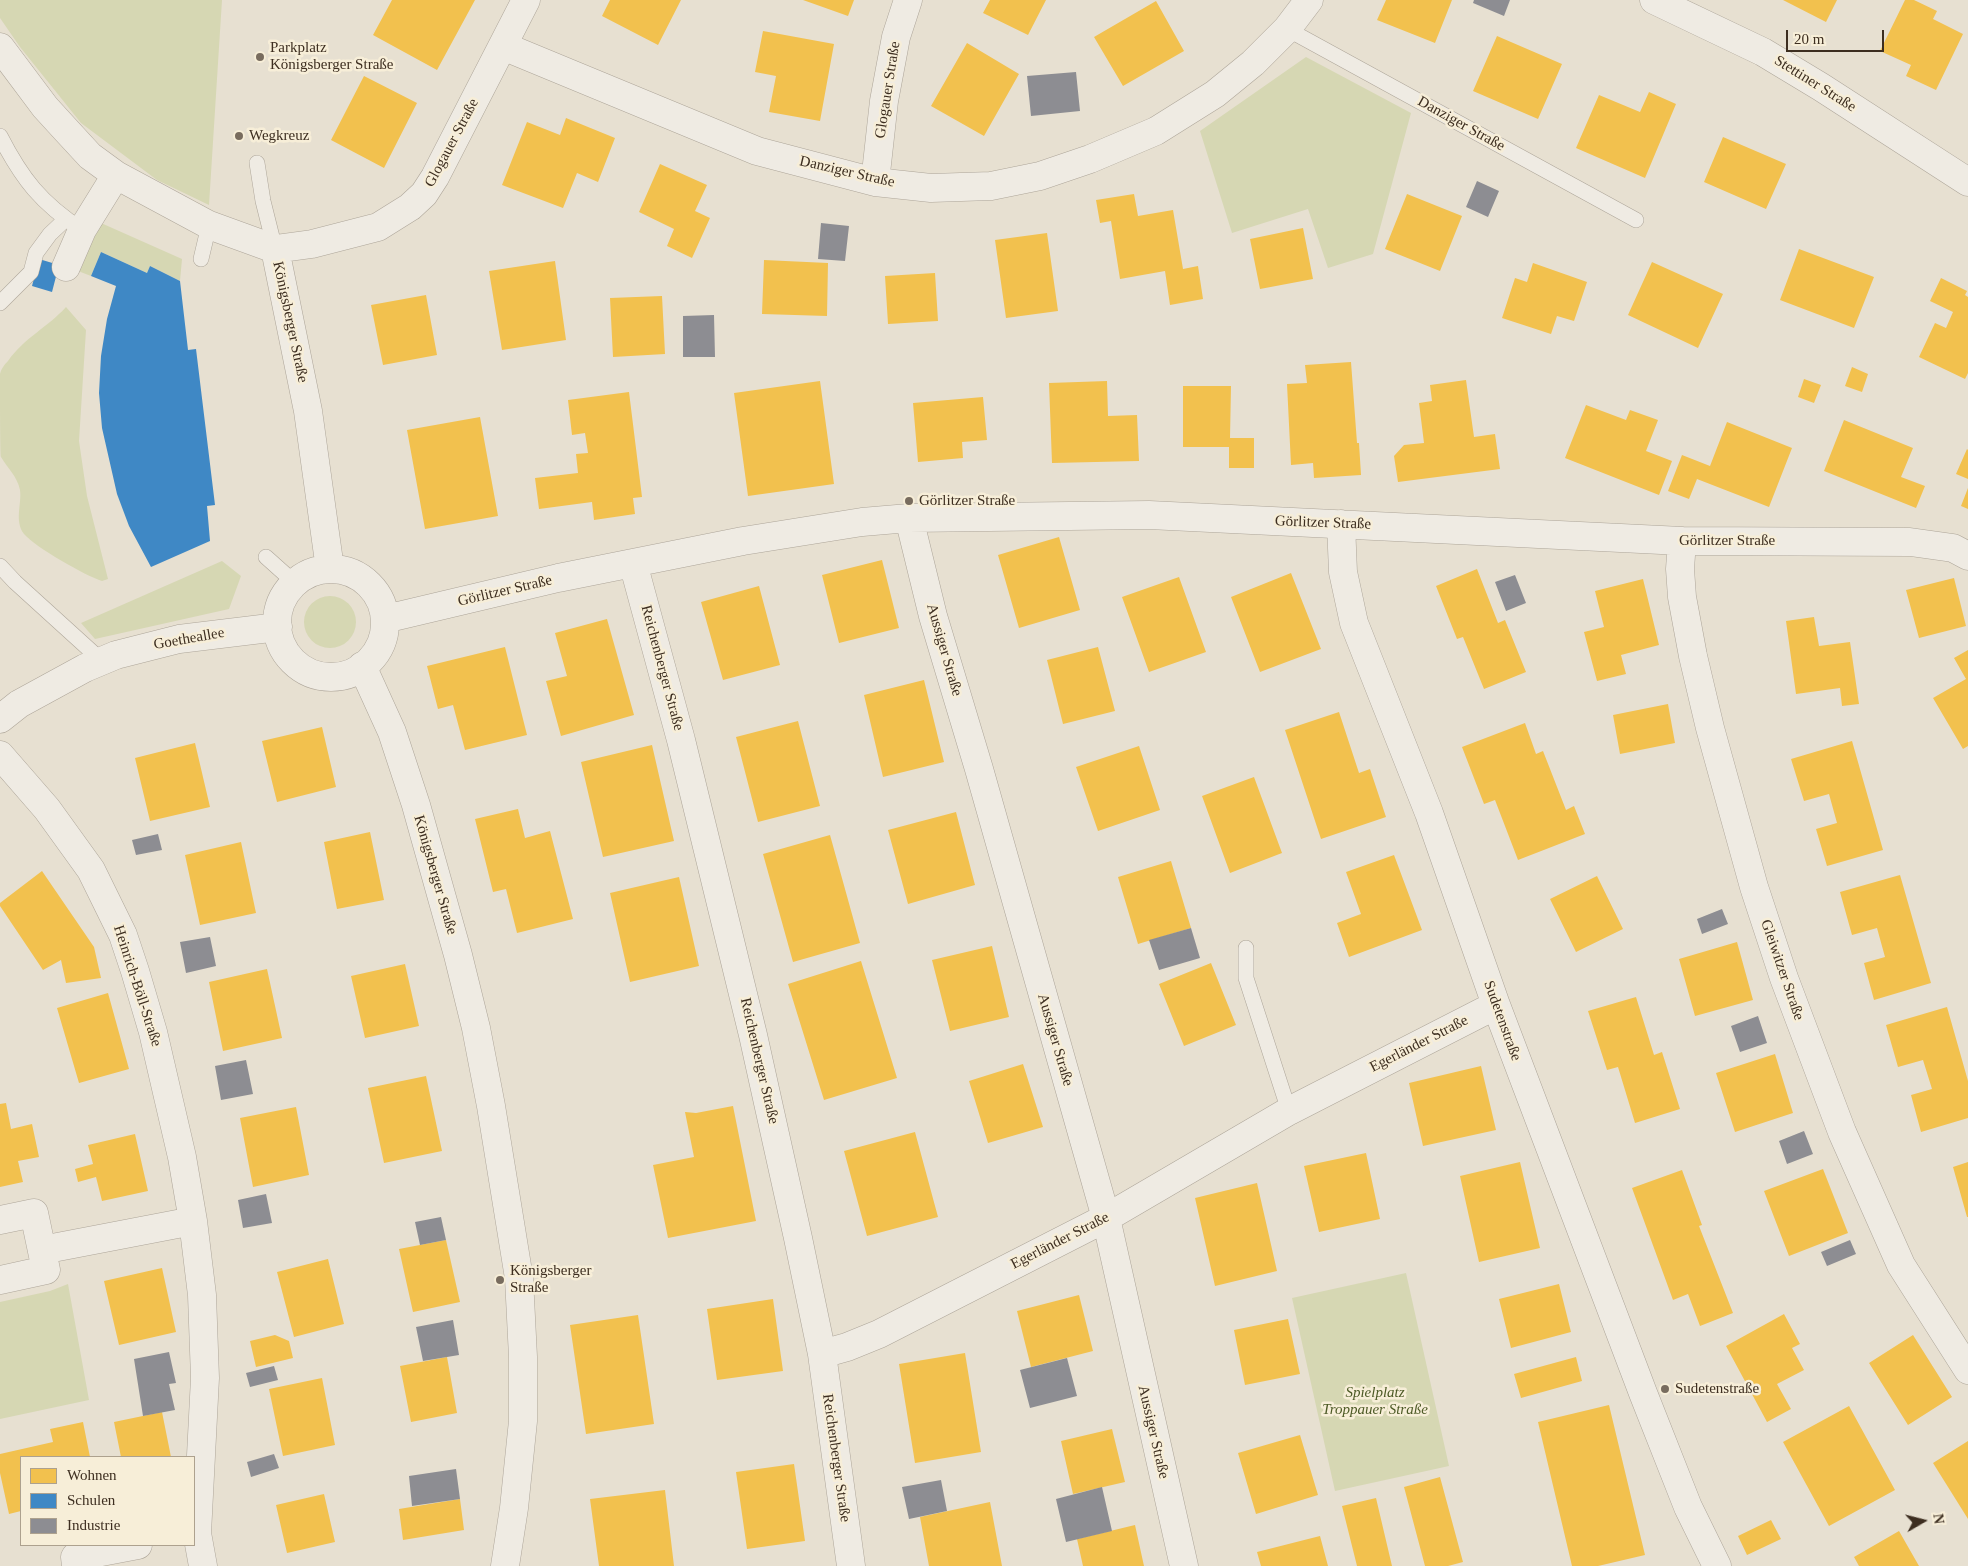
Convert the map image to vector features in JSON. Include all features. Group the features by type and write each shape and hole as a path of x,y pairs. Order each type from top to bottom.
{"street":[{"name":"Glogauer Straße","path":"275,249 312,244 378,227 410,207 424,194 435,177 526,0"},
{"name":"Glogauer Straße","path":"876,182 884,101 896,37 908,0"},
{"name":"Danziger Straße","path":"503,46 757,151 876,182 931,188 991,186 1040,176 1090,159 1156,131 1215,94 1253,64 1287,29 1309,0"},
{"name":"Stettiner Straße","path":"1654,0 1763,52 1821,87 1968,182"},
{"name":"Königsberger Straße","path":"0,46 45,107 90,156 116,175 209,226 275,249 308,411 330,569"},
{"path":"66,267 74,225 116,175"},
{"name":"Görlitzer Straße","path":"385,619 558,578 752,539 862,522 909,518 1148,515 1682,541 1910,542 1953,548 1968,556"},
{"name":"Aussiger Straße","path":"909,518 933,616 979,769 1106,1218 1184,1566"},
{"name":"Sudetenstraße","path":"1341,524 1343,572 1354,623 1429,813 1496,1005 1643,1392 1688,1507 1717,1566"},
{"name":"Gleiwitzer Straße","path":"1682,541 1680,569 1682,597 1693,656 1712,736 1751,878 1784,978 1842,1132 1901,1265 1968,1370"},
{"name":"Reichenberger Straße","path":"634,563 681,740 751,1026 822,1354 851,1566"},
{"path":"330,569 346,571 361,578 373,589 381,603 385,619 385,631 376,653 362,666 347,674 335,677 311,673 301,667 285,650 278,627 279,611 285,595 295,583 311,573 330,569"},
{"name":"Goetheallee","path":"0,719 19,704 85,668 116,655 179,639 278,627"},
{"name":"Königsberger Straße","path":"362,666 392,732 416,805 458,955 476,1028 491,1106 519,1278 523,1357 523,1421 514,1508 505,1566"},
{"name":"Heinrich-Böll-Straße","path":"0,755 47,809 86,864 108,902 123,936 135,971 158,1050 182,1157 193,1221 202,1295 205,1353 204,1413 195,1534 203,1566"},
{"name":"Egerländer Straße","path":"822,1354 847,1347 879,1334 1106,1218 1289,1111 1496,1005"},
{"path":"0,1220 34,1213 46,1270 0,1280"},
{"path":"42,1250 193,1221"},
{"path":"76,1566 75,1557 133,1546"}],"lane":[{"name":"Danziger Straße","path":"1287,29 1636,220"},
{"path":"0,136 23,176 38,195 74,225 50,234 36,253 32,272 0,303"},
{"path":"257,163 262,201 275,249"},
{"path":"201,259 209,226"},
{"path":"266,557 295,583"},
{"path":"0,566 102,661"},
{"path":"1246,948 1246,978 1289,1111"}],"green space":[{"path":"0,0 222,0 209,205 157,180 81,123 20,47 0,18"},
{"path":"1306,57 1411,113 1373,254 1328,268 1308,209 1232,233 1200,131"},
{"path":"101,223 182,259 180,281 150,266 147,273 101,252 91,276 78,271"},
{"path":"66,307 86,330 79,441 87,496 108,579 102,581 61,560 24,534 19,524 19,485 1,457 1,370 21,346"},
{"path":"222,561 241,576 229,609 95,639 81,623"},
{"path":"330,596 344,600 352,608 356,622 352,636 344,644 330,648 316,644 308,636 304,622 308,608 316,600"},
{"name":"Spielplatz Troppauer Straße","path":"1406,1273 1449,1466 1335,1491 1292,1298"},
{"path":"68,1284 89,1400 0,1419 0,1302 50,1291"}],"building: Wohnen":[{"path":"392,0 475,0 437,70 373,35"},
{"path":"610,0 681,0 658,45 602,16"},
{"path":"803,0 854,0 848,16"},
{"path":"990,0 1046,0 1028,35 983,13"},
{"path":"1386,0 1452,0 1435,43 1377,20"},
{"path":"1783,0 1837,0 1826,22"},
{"path":"1905,0 1914,0 1937,11 1933,19 1963,34 1936,90 1906,76 1911,65 1880,51"},
{"path":"1156,1 1184,51 1123,86 1094,37"},
{"path":"763,31 834,44 820,121 769,112 776,76 755,72"},
{"path":"1497,36 1562,64 1538,119 1473,91"},
{"path":"967,43 1019,74 984,136 931,106"},
{"path":"364,76 417,103 384,168 331,140"},
{"path":"1649,92 1676,104 1645,178 1576,148 1599,95 1640,112"},
{"path":"566,118 615,138 598,182 577,173 563,208 502,185 527,122 560,135"},
{"path":"1723,137 1786,164 1766,209 1704,182"},
{"path":"660,164 707,185 695,211 710,218 692,258 667,246 674,229 639,212"},
{"path":"1134,194 1138,216 1173,210 1183,269 1198,266 1203,299 1170,305 1165,271 1120,279 1111,221 1100,223 1096,200"},
{"path":"1407,194 1462,216 1440,271 1385,249"},
{"path":"1303,228 1313,279 1260,289 1250,239"},
{"path":"1047,233 1058,311 1006,318 995,240"},
{"path":"1799,249 1874,277 1854,328 1780,300"},
{"path":"764,260 828,263 827,316 762,314"},
{"path":"555,261 566,340 502,350 489,271"},
{"path":"1652,262 1723,294 1698,348 1628,315"},
{"path":"1533,263 1587,282 1574,321 1557,316 1551,334 1502,318 1515,278 1527,282"},
{"path":"935,273 938,321 888,324 885,276"},
{"path":"1941,278 1967,291 1965,295 1968,297 1968,373 1965,379 1919,357 1935,323 1946,328 1953,312 1930,301"},
{"path":"426,295 437,355 383,365 371,305"},
{"path":"662,296 665,354 613,357 610,298"},
{"path":"1351,362 1361,475 1314,478 1313,463 1291,465 1287,384 1307,383 1305,365"},
{"path":"1852,367 1868,374 1862,392 1845,386"},
{"path":"1804,379 1821,385 1814,403 1798,397"},
{"path":"1466,380 1474,437 1495,434 1500,469 1398,482 1394,456 1404,445 1424,443 1419,403 1432,401 1430,385"},
{"path":"820,381 834,484 748,496 734,393"},
{"path":"1107,381 1108,416 1137,415 1139,461 1052,463 1049,383"},
{"path":"1183,386 1231,386 1230,438 1254,438 1254,468 1229,468 1229,447 1183,447"},
{"path":"629,392 642,497 633,498 635,514 594,520 592,502 539,509 535,478 578,473 576,454 588,453 585,433 572,435 568,400"},
{"path":"983,397 987,440 962,442 963,458 918,462 913,403"},
{"path":"1586,405 1626,420 1630,410 1658,420 1646,451 1672,461 1659,495 1565,458"},
{"path":"480,417 498,516 425,529 407,430"},
{"path":"1844,420 1913,448 1901,477 1925,486 1916,508 1824,471"},
{"path":"1727,422 1792,448 1769,507 1697,479 1689,499 1668,491 1682,455 1710,466"},
{"path":"1968,450 1968,479 1956,474"},
{"path":"1968,488 1968,509 1961,506"},
{"path":"1059,537 1080,610 1019,628 998,555"},
{"path":"882,560 899,628 839,643 822,575"},
{"path":"1477,569 1498,623 1505,620 1526,672 1484,689 1463,637 1457,639 1436,586"},
{"path":"1291,573 1321,649 1260,672 1231,597"},
{"path":"1179,577 1206,652 1149,672 1122,597"},
{"path":"1954,578 1966,626 1919,638 1906,590"},
{"path":"1643,579 1659,645 1621,655 1626,674 1597,681 1584,632 1604,627 1595,591"},
{"path":"759,586 780,665 723,680 701,602"},
{"path":"1814,617 1819,646 1850,642 1859,704 1842,706 1840,688 1796,694 1786,621"},
{"path":"607,619 634,715 561,736 546,681 567,676 555,633"},
{"path":"505,647 527,735 465,750 453,705 438,709 427,666"},
{"path":"1098,647 1115,711 1063,724 1047,660"},
{"path":"1968,650 1968,746 1963,749 1933,698 1966,679 1954,658"},
{"path":"924,680 944,762 883,777 864,695"},
{"path":"1668,704 1675,743 1620,754 1613,715"},
{"path":"1339,712 1359,773 1370,769 1386,817 1321,839 1285,730"},
{"path":"798,721 820,806 758,822 736,737"},
{"path":"1525,723 1536,754 1543,751 1566,810 1574,806 1585,834 1518,860 1495,800 1484,804 1462,747"},
{"path":"322,727 336,787 277,802 262,741"},
{"path":"1852,741 1883,850 1827,866 1816,829 1837,823 1829,794 1804,801 1791,759"},
{"path":"195,743 210,807 150,821 135,758"},
{"path":"652,745 674,841 603,857 581,762"},
{"path":"1139,746 1160,810 1098,831 1076,767"},
{"path":"1254,777 1282,853 1230,873 1202,796"},
{"path":"518,809 525,838 550,831 573,919 517,933 506,889 493,892 475,819"},
{"path":"956,812 975,885 908,904 888,830"},
{"path":"370,832 384,900 337,909 324,842"},
{"path":"830,835 860,943 793,962 763,854"},
{"path":"241,842 256,913 200,925 185,855"},
{"path":"1394,855 1422,930 1349,957 1337,923 1361,914 1346,872"},
{"path":"1171,861 1191,928 1138,944 1118,877"},
{"path":"42,871 94,947 101,978 66,983 61,960 43,970 0,906 0,903"},
{"path":"1900,875 1931,983 1874,1000 1864,963 1885,957 1877,928 1852,935 1840,892"},
{"path":"1597,876 1623,929 1576,952 1550,899"},
{"path":"679,877 699,966 630,982 610,893"},
{"path":"1737,942 1753,1000 1695,1016 1679,959"},
{"path":"992,946 1009,1017 950,1031 932,960"},
{"path":"861,961 897,1078 824,1100 788,984"},
{"path":"1211,963 1236,1025 1184,1046 1159,984"},
{"path":"405,964 419,1026 365,1038 351,976"},
{"path":"267,969 282,1038 223,1051 209,982"},
{"path":"108,993 129,1069 79,1083 57,1008"},
{"path":"1636,997 1654,1055 1662,1052 1680,1109 1635,1123 1618,1067 1607,1070 1588,1011"},
{"path":"1947,1007 1968,1081 1968,1118 1921,1132 1911,1095 1932,1089 1923,1060 1898,1067 1886,1025"},
{"path":"1775,1054 1793,1113 1735,1132 1716,1073"},
{"path":"1023,1064 1043,1127 988,1143 969,1081"},
{"path":"1481,1066 1496,1130 1423,1146 1409,1083"},
{"path":"426,1076 442,1151 384,1163 368,1088"},
{"path":"6,1103 11,1129 32,1124 39,1157 18,1161 23,1182 0,1187 0,1104"},
{"path":"733,1106 756,1221 668,1238 653,1165 694,1157 685,1112 696,1113"},
{"path":"296,1107 309,1175 253,1187 240,1118"},
{"path":"915,1132 938,1217 867,1236 844,1151"},
{"path":"135,1134 148,1191 102,1201 96,1177 78,1182 75,1169 93,1164 88,1145"},
{"path":"1366,1153 1380,1219 1319,1232 1304,1166"},
{"path":"1520,1162 1540,1248 1479,1262 1460,1176"},
{"path":"1968,1162 1968,1217 1967,1217 1953,1167"},
{"path":"1823,1169 1848,1233 1789,1256 1764,1191"},
{"path":"1682,1170 1702,1225 1699,1226 1733,1313 1700,1326 1688,1294 1673,1300 1632,1188"},
{"path":"1257,1183 1277,1271 1215,1286 1195,1198"},
{"path":"446,1240 460,1302 413,1312 399,1249"},
{"path":"328,1259 344,1324 294,1337 277,1272"},
{"path":"162,1268 176,1332 119,1345 104,1281"},
{"path":"1559,1284 1571,1332 1511,1348 1499,1299"},
{"path":"1079,1295 1093,1351 1031,1367 1017,1311"},
{"path":"773,1299 783,1371 717,1380 707,1309"},
{"path":"1784,1314 1800,1344 1792,1348 1804,1370 1777,1384 1791,1409 1767,1422 1726,1346"},
{"path":"638,1315 654,1424 586,1434 570,1325"},
{"path":"1288,1319 1300,1374 1245,1385 1234,1330"},
{"path":"275,1335 289,1341 293,1358 256,1367 250,1341"},
{"path":"1913,1335 1952,1397 1908,1425 1869,1363"},
{"path":"965,1353 981,1452 915,1463 899,1364"},
{"path":"447,1357 457,1413 411,1422 400,1366"},
{"path":"1576,1357 1582,1381 1521,1398 1514,1374"},
{"path":"322,1378 335,1445 283,1456 269,1389"},
{"path":"1609,1405 1645,1555 1598,1566 1572,1566 1538,1422"},
{"path":"1849,1406 1895,1490 1829,1526 1783,1442"},
{"path":"162,1412 171,1456 121,1456 114,1422"},
{"path":"83,1422 90,1456 20,1456 20,1511 9,1514 0,1473 0,1454 53,1442 50,1429"},
{"path":"1112,1429 1125,1482 1073,1494 1061,1441"},
{"path":"1300,1435 1318,1495 1256,1514 1238,1453"},
{"path":"1968,1441 1968,1519 1933,1463"},
{"path":"794,1464 805,1541 747,1549 736,1472"},
{"path":"1440,1477 1463,1562 1448,1566 1425,1566 1404,1487"},
{"path":"665,1490 674,1566 599,1566 590,1499"},
{"path":"324,1494 335,1542 287,1553 276,1505"},
{"path":"1376,1498 1392,1566 1357,1566 1342,1506"},
{"path":"460,1499 464,1530 403,1540 399,1509"},
{"path":"990,1502 1002,1566 929,1566 920,1517"},
{"path":"1771,1520 1781,1539 1747,1555 1738,1536"},
{"path":"1135,1525 1144,1566 1083,1566 1077,1539"},
{"path":"1899,1531 1919,1566 1859,1566 1854,1557"},
{"path":"1320,1536 1328,1566 1261,1566 1257,1552"}],"building: Schulen":[{"path":"101,252 147,273 150,266 180,281 188,350 196,349 215,505 207,506 210,541 151,567 129,526 117,494 102,428 99,393 101,356 107,319 116,286 91,276"},
{"path":"39,259 59,265 52,292 32,286"}],"building: Industrie":[{"path":"1474,0 1510,0 1504,16 1473,3"},
{"path":"1076,72 1080,111 1031,116 1027,76"},
{"path":"1477,181 1499,191 1488,217 1466,207"},
{"path":"821,223 849,226 845,261 818,259"},
{"path":"714,315 715,357 683,357 683,316"},
{"path":"1515,575 1526,603 1506,611 1495,582"},
{"path":"158,834 162,850 136,855 132,840"},
{"path":"1722,909 1728,924 1702,934 1697,919"},
{"path":"1191,928 1200,958 1159,970 1149,940"},
{"path":"210,937 216,966 186,973 180,942"},
{"path":"1758,1016 1767,1043 1740,1052 1731,1026"},
{"path":"246,1060 253,1094 221,1100 215,1066"},
{"path":"1804,1131 1813,1154 1787,1164 1779,1141"},
{"path":"266,1194 272,1223 243,1228 238,1200"},
{"path":"441,1217 446,1240 420,1245 415,1222"},
{"path":"1850,1240 1856,1254 1827,1266 1821,1252"},
{"path":"453,1320 459,1355 423,1361 416,1327"},
{"path":"169,1352 176,1383 169,1384 175,1410 143,1416 134,1359"},
{"path":"1067,1358 1077,1396 1030,1408 1020,1370"},
{"path":"274,1366 278,1380 250,1387 246,1373"},
{"path":"274,1454 279,1468 251,1477 247,1462"},
{"path":"456,1469 460,1499 412,1506 409,1476"},
{"path":"941,1480 947,1511 909,1519 902,1487"},
{"path":"1102,1487 1112,1531 1066,1542 1056,1499"}],"place":[{"name":"Parkplatz Königsberger Straße","path":"260,57"},
{"name":"Wegkreuz","path":"239,136"},
{"name":"Görlitzer Straße","path":"909,501"},
{"name":"Königsberger Straße","path":"500,1280"},
{"name":"Sudetenstraße","path":"1665,1389"}]}
